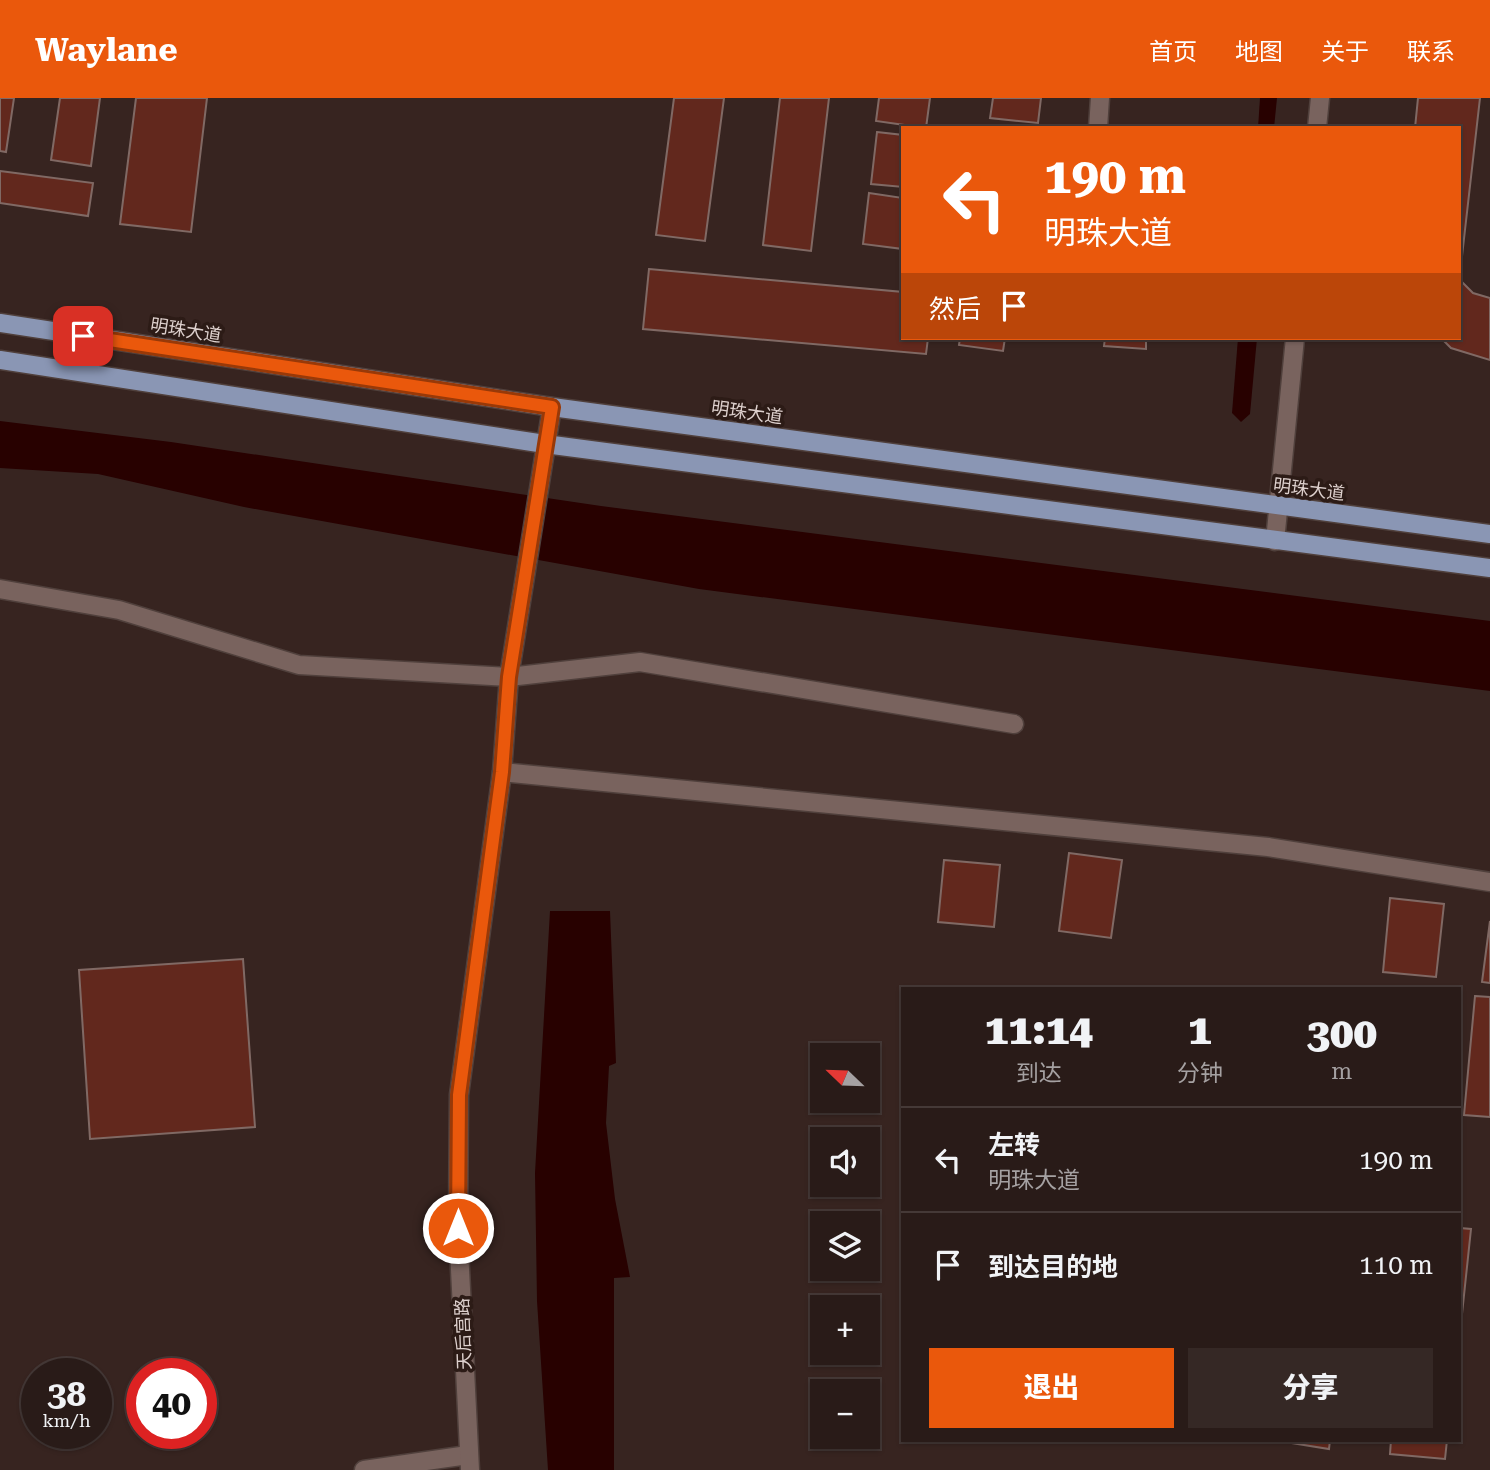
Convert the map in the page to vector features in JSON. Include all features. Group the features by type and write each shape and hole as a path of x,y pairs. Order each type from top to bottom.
{"main road":[{"name":"明珠大道","path":"0,323 552,407 1490,534"},
{"path":"0,360 545,444 1490,568"}],"street":[{"path":"1098,126 1100,98"},
{"path":"1317,126 1320,98"},
{"path":"1275,541 1295,340"},
{"name":"天后宫路","path":"469,1462 458,1228 459,1095 502,772 509,677 552,407"},
{"path":"0,589 119,610 299,665 509,677 640,662 1014,724"},
{"path":"502,772 1268,847 1490,882"},
{"path":"364,1470 469,1462"}],"shaded area":[{"path":"1260,98 1277,98 1274,126 1258,126"},
{"path":"1238,340 1257,340 1250,414 1241,422 1232,413"},
{"path":"0,421 171,442 601,506 1490,621 1490,691 699,589 244,507 98,474 0,468"},
{"path":"550,911 610,911 616,1063 609,1066 606,1123 615,1199 630,1277 614,1278 614,1470 548,1470 537,1301 535,1173"}],"building":[{"path":"0,98 14,98 6,152 0,151"},
{"path":"60,98 100,98 91,166 51,160"},
{"path":"136,98 207,98 191,232 120,224"},
{"path":"674,98 724,98 705,241 656,235"},
{"path":"780,98 829,98 811,251 763,245"},
{"path":"879,98 930,98 926,126 876,121"},
{"path":"993,98 1041,98 1038,123 990,118"},
{"path":"1418,98 1480,98 1461,265 1461,126 1415,126"},
{"path":"877,132 901,135 901,187 871,184"},
{"path":"0,171 93,183 88,216 0,203"},
{"path":"869,193 901,198 901,249 863,244"},
{"path":"1461,265 1462,282 1473,293 1490,298 1490,360 1451,348 1443,340 1461,340"},
{"path":"649,269 901,292 901,340 928,340 926,354 643,329"},
{"path":"960,340 1005,340 1003,351 959,345"},
{"path":"1105,340 1146,340 1146,349 1104,346"},
{"path":"1069,853 1122,860 1111,938 1059,931"},
{"path":"944,860 1000,865 994,927 938,922"},
{"path":"1390,898 1444,904 1436,977 1383,972"},
{"path":"1490,921 1490,983 1482,982"},
{"path":"243,959 255,1127 90,1139 79,970"},
{"path":"1475,996 1490,997 1490,1117 1464,1115"},
{"path":"1461,1228 1471,1229 1461,1324"},
{"path":"1285,1442 1330,1442 1329,1449"},
{"path":"1391,1442 1447,1442 1445,1459 1390,1454"}],"route":[{"path":"83,336 552,407 509,677 502,772 459,1095 458,1228"}]}
